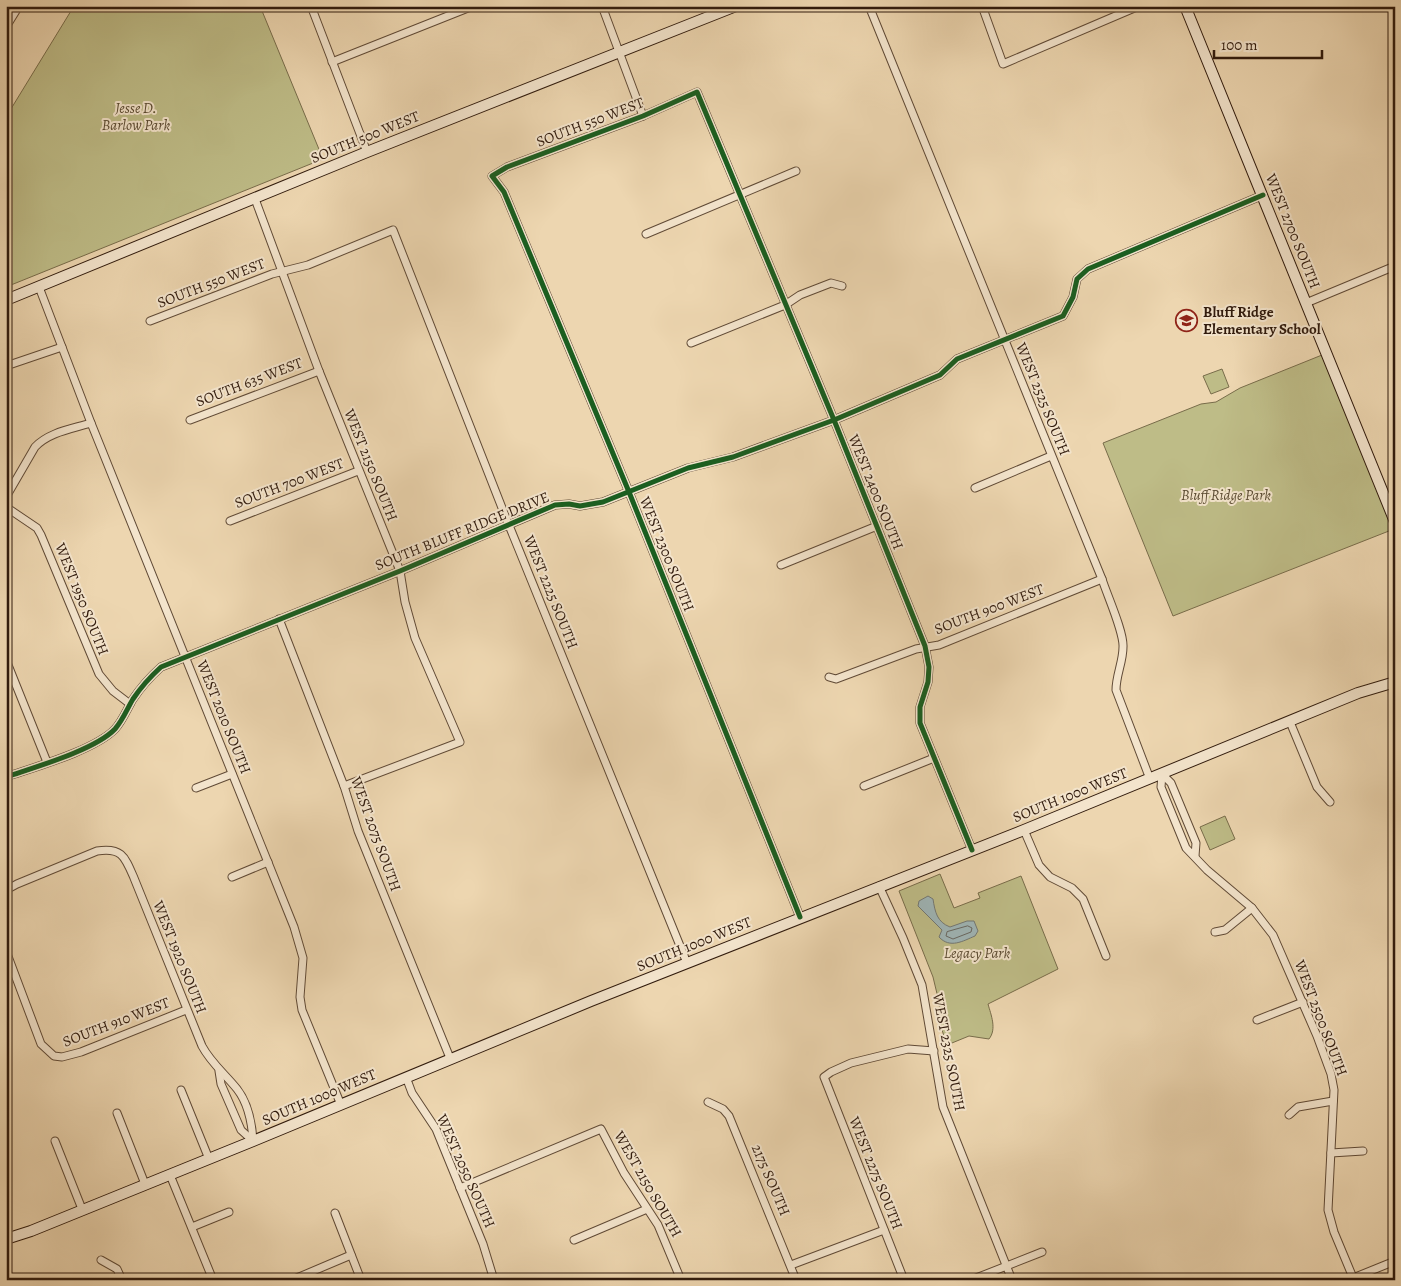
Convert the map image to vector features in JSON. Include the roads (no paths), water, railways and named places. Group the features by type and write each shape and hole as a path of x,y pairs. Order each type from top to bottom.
{"main road":[{"name":"SOUTH 500 WEST","path":"6,300 367,152 736,6"},
{"name":"WEST 2700 SOUTH","path":"1185,6 1395,522"},
{"name":"SOUTH 1000 WEST","path":"6,1239 31,1231 170,1175 450,1058 800,917 1024,830 1358,693 1395,682"}],"street":[{"path":"6,27 19,6"},
{"path":"310,6 367,152"},
{"path":"332,62 474,6"},
{"path":"602,6 643,116"},
{"name":"WEST 2525 SOUTH","path":"869,6 1102,579 1123,643 1116,690 1150,778"},
{"path":"982,6 1003,64 1139,6"},
{"path":"6,10 14,14"},
{"name":"SOUTH 550 WEST","path":"492,176 507,167 643,116 697,92"},
{"name":"WEST 2400 SOUTH","path":"697,92 834,420 925,646 929,667 928,682 920,707 920,723 972,850"},
{"path":"646,234 796,170"},
{"name":"WEST 2300 SOUTH","path":"492,176 504,192 629,492 800,917"},
{"name":"SOUTH BLUFF RIDGE DRIVE","path":"6,777 81,749 107,736 123,720 130,704 149,677 161,668 279,618 400,571 555,505 594,504 688,468 733,457 834,420 940,376 957,359 1063,316 1073,297 1077,279 1088,269 1263,195"},
{"name":"WEST 2150 SOUTH","path":"255,199 318,370 400,571 405,602 415,638 460,742 344,786"},
{"name":"SOUTH 550 WEST","path":"150,321 281,271 308,265 393,230"},
{"name":"WEST 2225 SOUTH","path":"393,230 509,525 687,963"},
{"path":"1306,304 1395,266"},
{"path":"691,342 786,305 800,295 832,283 842,286"},
{"name":"WEST 2010 SOUTH","path":"39,287 91,423 301,947 303,958 300,996 302,1010 341,1105"},
{"path":"6,366 62,347"},
{"name":"SOUTH 635 WEST","path":"190,420 318,370"},
{"path":"6,497 35,447 40,442 47,437 91,423"},
{"path":"975,488 1051,456"},
{"name":"SOUTH 700 WEST","path":"230,521 358,471"},
{"name":"WEST 1950 SOUTH","path":"6,507 37,528 99,674 114,691 130,704"},
{"path":"781,565 877,526"},
{"name":"SOUTH 900 WEST","path":"829,677 836,679 925,646 939,645 1102,579"},
{"name":"WEST 2075 SOUTH","path":"279,618 344,786 358,832 450,1058"},
{"path":"6,660 48,762"},
{"path":"1290,722 1317,787 1330,802"},
{"path":"864,786 934,758"},
{"path":"196,788 232,774"},
{"path":"1162,774 1171,783 1196,843 1195,856"},
{"name":"WEST 2500 SOUTH","path":"1162,774 1161,788 1186,848 1207,870 1252,908 1273,935 1303,1002 1331,1074 1334,1090 1328,1210 1334,1232 1354,1279"},
{"path":"1024,830 1039,865 1050,877 1072,888 1083,899 1106,956"},
{"name":"WEST 1920 SOUTH","path":"6,890 97,851 110,850 119,853 126,859 204,1051 240,1094 252,1124 253,1141"},
{"path":"232,876 268,862"},
{"name":"WEST 2325 SOUTH","path":"879,886 922,985 943,1107 1012,1280"},
{"path":"1215,932 1225,930 1252,908"},
{"name":"SOUTH 910 WEST","path":"6,951 41,1044 54,1056 62,1058 81,1052 186,1010"},
{"path":"1257,1020 1303,1002"},
{"name":"WEST 2275 SOUTH","path":"904,1280 824,1077 851,1063 908,1049 934,1051"},
{"name":"WEST 1920 SOUTH","path":"218,1070 221,1084 241,1130 253,1141"},
{"name":"WEST 2050 SOUTH","path":"406,1077 412,1093 436,1129 482,1244 494,1280"},
{"path":"180,1090 209,1159"},
{"path":"1289,1115 1298,1107 1333,1101"},
{"name":"2175 SOUTH","path":"708,1102 723,1109 729,1116 796,1280"},
{"path":"117,1113 145,1184"},
{"name":"WEST 2150 SOUTH","path":"460,1188 601,1129 624,1173 664,1238 682,1280"},
{"path":"55,1141 82,1209"},
{"path":"1331,1153 1363,1151"},
{"path":"170,1175 213,1280"},
{"path":"574,1240 647,1209"},
{"path":"192,1227 229,1212"},
{"path":"336,1213 361,1280"},
{"path":"791,1265 884,1230"},
{"path":"971,1280 1042,1252"},
{"path":"292,1280 351,1255"},
{"path":"101,1260 117,1269 122,1280"},
{"path":"1354,1279 1395,1261"}],"water":[{"path":"928,896 933,899 939,919 946,925 950,927 967,921 974,921 978,931 975,936 957,943 943,941 939,937 942,930 918,906 919,901"}],"place":[{"name":"Bluff Ridge Elementary School","path":"1187,321"}],"park label":[{"name":"Jesse D. Barlow Park","path":"136,116"},
{"name":"Bluff Ridge Park","path":"1226,495"},
{"name":"Legacy Park","path":"977,953"}]}
